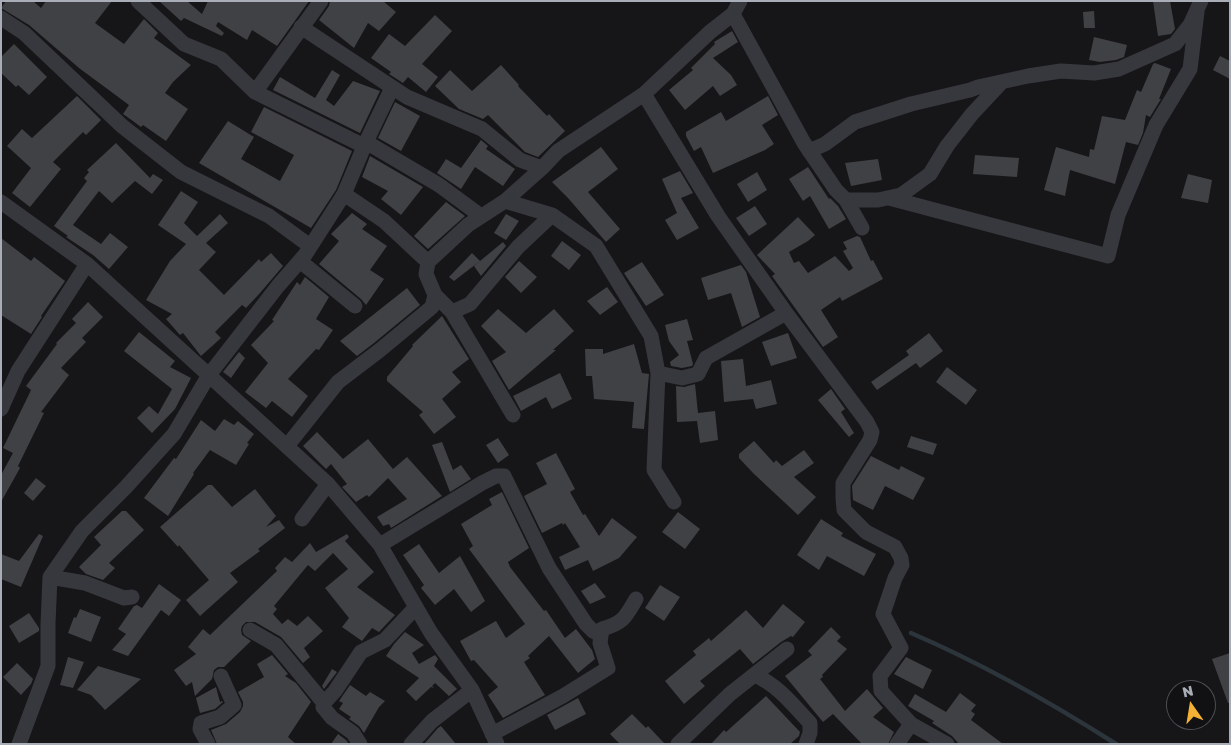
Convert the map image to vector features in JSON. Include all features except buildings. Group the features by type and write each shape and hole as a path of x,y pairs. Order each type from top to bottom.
{"street":[{"path":"138,1 184,44 221,59 255,92 365,144 440,186 482,216"},
{"path":"255,92 321,1"},
{"path":"810,151 825,144 854,122 911,104 1028,76 1062,71 1094,73 1119,70 1175,44 1190,25 1199,6"},
{"path":"889,198 1108,256 1118,215 1156,125 1190,69 1199,6"},
{"path":"513,414 452,312 435,295 426,274 428,262 468,225 505,200 542,168 558,151 644,94 737,8 810,151 836,190 846,200 862,228"},
{"path":"1,18 24,32 122,126 181,172 269,216 310,246"},
{"path":"301,27 407,97 482,129 520,160 542,168"},
{"path":"846,200 878,200 901,195 930,174 947,146 972,114 1001,83"},
{"path":"19,744 48,666 50,577 82,531 126,487 174,434 209,375 278,286 300,261 344,194 365,144 390,92 394,89"},
{"path":"644,94 718,216 786,313 867,422 872,432 870,440 843,483 844,510 866,532 895,547 901,558 902,565 895,578 883,614 901,648 880,676 881,691 911,724 946,744"},
{"path":"520,160 526,180"},
{"path":"344,194 384,221 428,262"},
{"path":"505,200 552,215 596,246 651,336 658,373 654,470 674,502"},
{"path":"1,202 86,264 328,484 380,545 431,634 472,690 495,739 608,668 600,643 602,629 616,625 624,620 636,599"},
{"path":"452,312 470,304 518,247 552,215"},
{"path":"300,261 355,306"},
{"path":"1,409 18,371 86,264"},
{"path":"286,446 338,382 432,307 435,295"},
{"path":"658,373 682,378 698,374 706,358 786,313"},
{"path":"380,545 489,479 496,476 504,476 549,568 586,624 601,635"},
{"path":"302,519 328,484"},
{"path":"50,577 85,583 124,598 132,597"},
{"path":"360,744 353,732 332,718 323,707 324,702 361,652 385,640 416,607"},
{"path":"250,630 276,645 324,702"},
{"path":"678,744 730,694 787,649"},
{"path":"756,675 770,682 810,723 810,733 806,744"},
{"path":"208,744 200,729 201,723 220,717 234,705 221,676"},
{"path":"411,744 432,721 472,690"},
{"path":"897,744 911,724"}],"waterway":[{"path":"911,633 1016,684 1116,744"}]}
